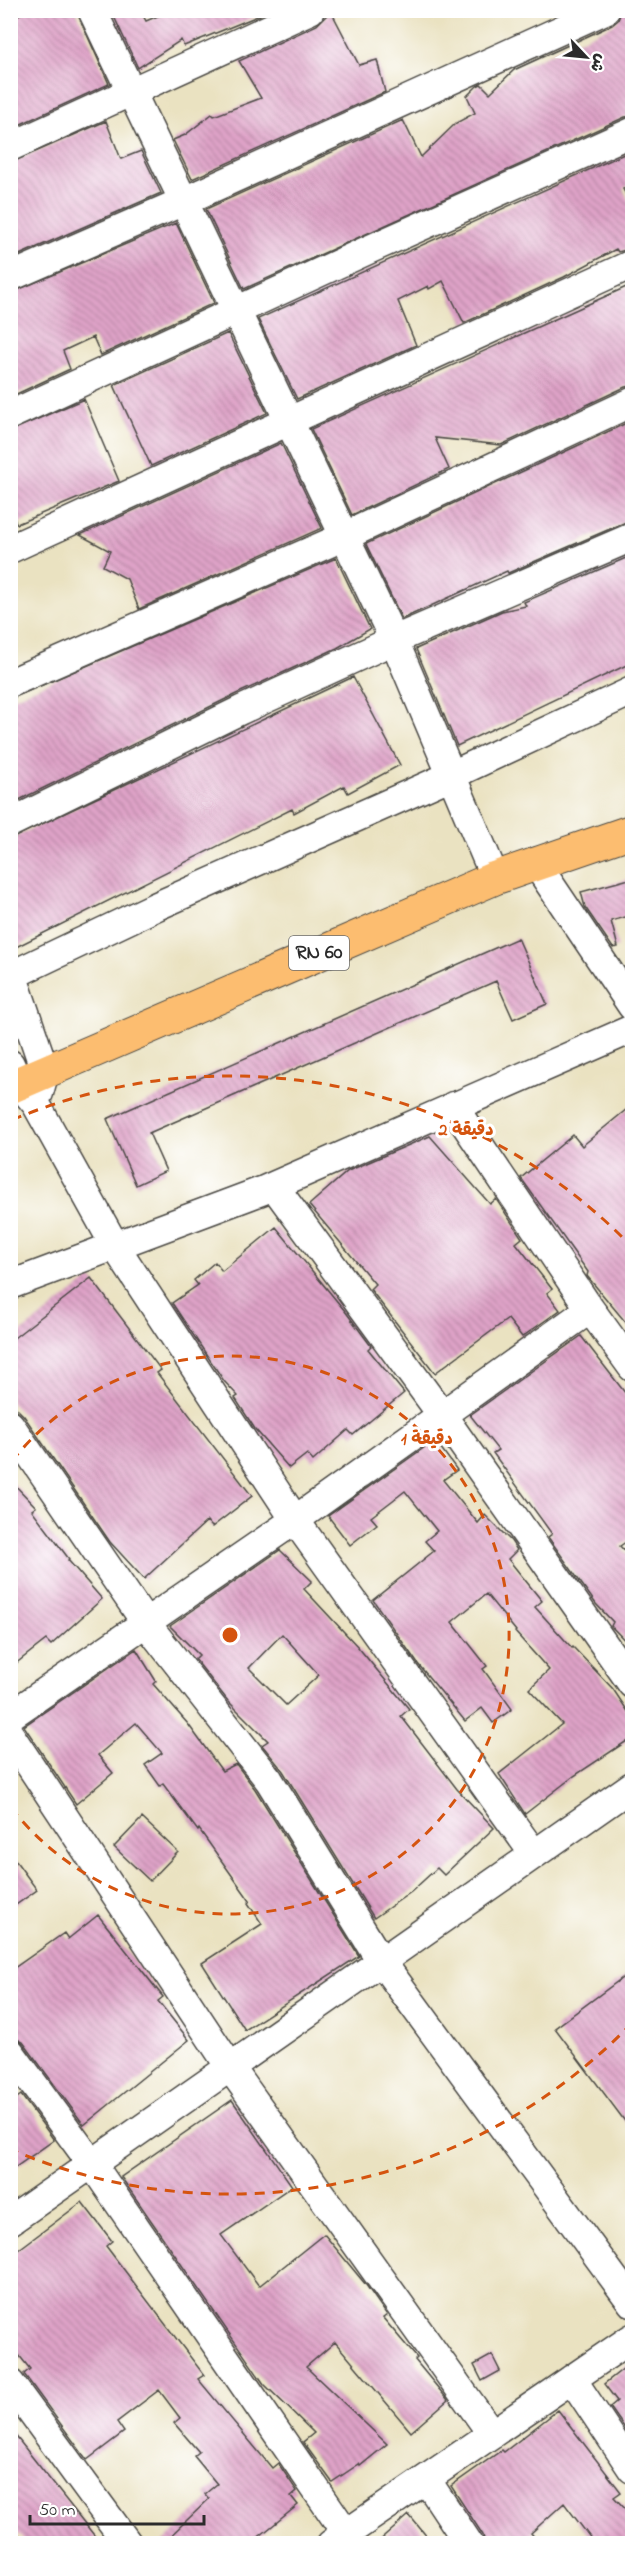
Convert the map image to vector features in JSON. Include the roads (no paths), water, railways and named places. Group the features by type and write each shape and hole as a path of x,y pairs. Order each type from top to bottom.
{"main road":[{"name":"RN 60","path":"24,1082 495,878 535,862 633,831"}],"street":[{"path":"92,10 394,640 495,878"},
{"path":"10,147 310,10"},
{"path":"10,277 184,201 605,10"},
{"path":"10,415 633,132"},
{"path":"10,549 633,264"},
{"path":"10,683 343,537 633,402"},
{"path":"10,823 241,710 394,640 633,537"},
{"path":"534,1854 295,1520 115,1246 24,1082 12,973 633,691"},
{"path":"535,862 633,1006"},
{"path":"10,1285 274,1186 633,1029"},
{"path":"453,1106 590,1309 633,1367"},
{"path":"274,1186 442,1415 633,1684"},
{"path":"10,1716 295,1520 590,1309"},
{"path":"10,1425 146,1623 269,1780 381,1961 633,2302"},
{"path":"10,1735 230,2067 492,2434"},
{"path":"10,2221 633,1786"},
{"path":"10,2052 92,2164 339,2538 633,2338"},
{"path":"572,2379 633,2469"},
{"path":"10,2383 128,2544"},
{"path":"426,2479 469,2544"}]}
